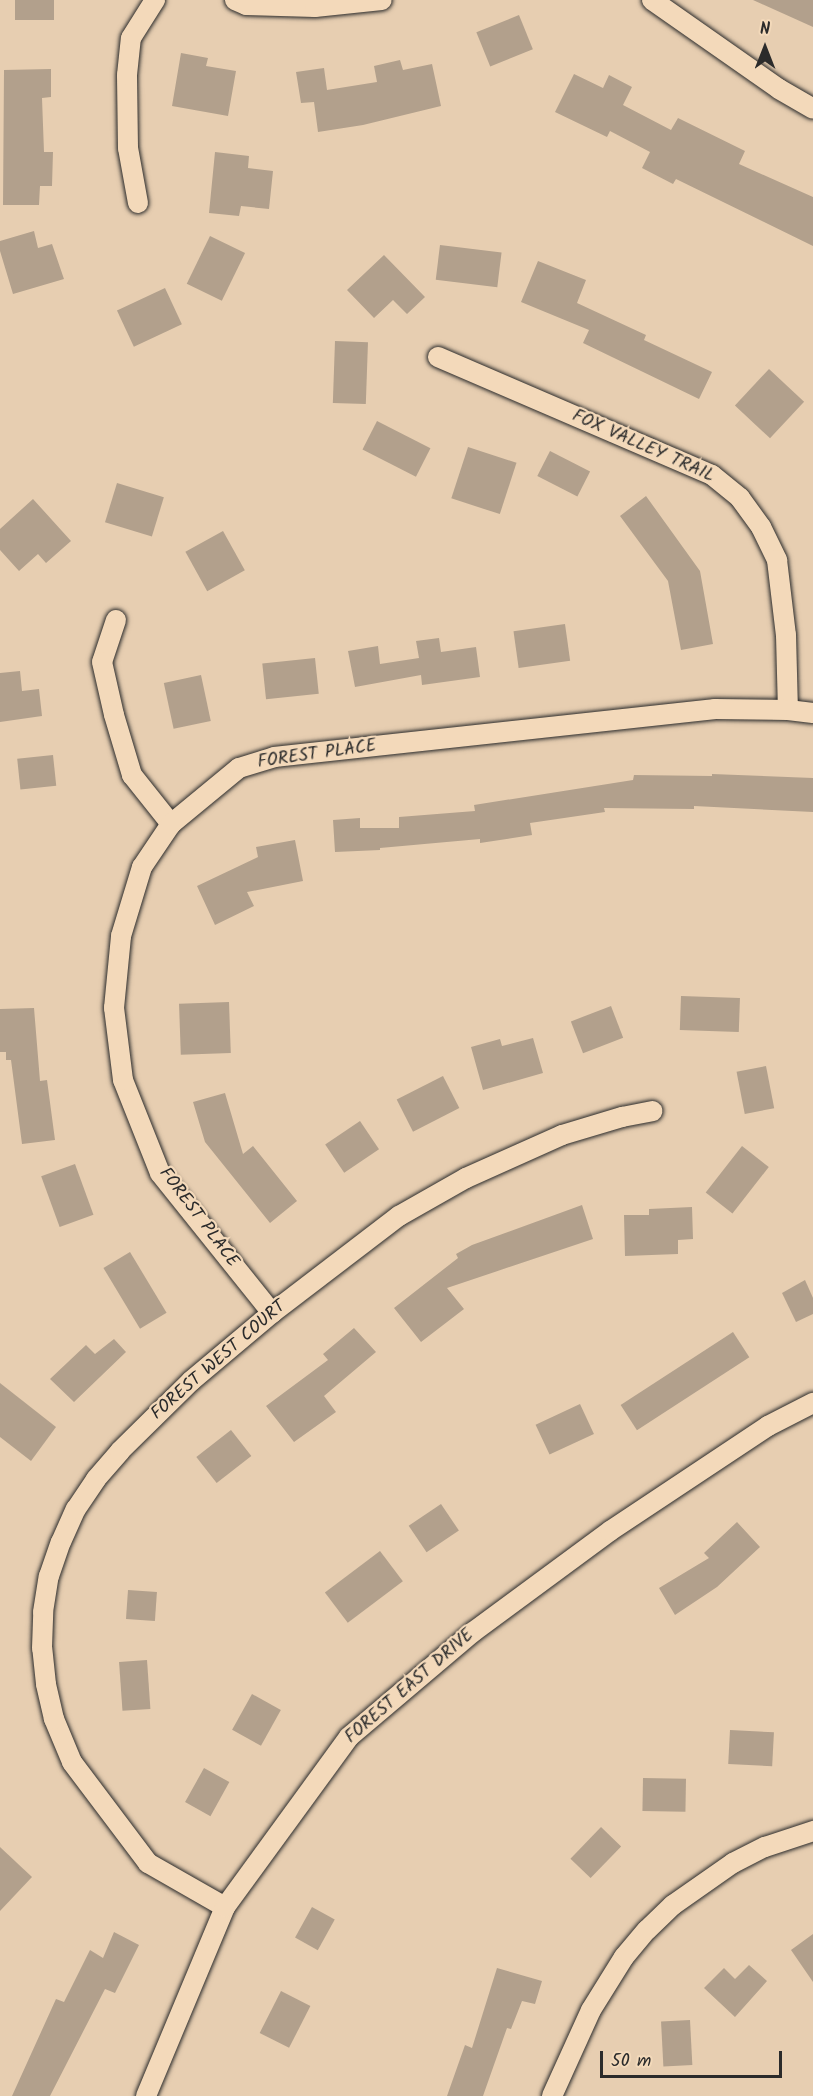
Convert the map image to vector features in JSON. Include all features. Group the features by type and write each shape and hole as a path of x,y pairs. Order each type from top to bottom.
{"street":[{"path":"138,203 128,148 127,75 131,38 155,0"},
{"path":"235,0 246,5 315,7 382,0"},
{"path":"652,0 778,89 813,109"},
{"name":"FOX VALLEY TRAIL","path":"438,357 712,475 740,498 761,527 777,560 786,635 788,710"},
{"path":"116,620 102,662 114,715 132,775 171,824"},
{"name":"FOREST PLACE","path":"272,1314 160,1173 123,1080 114,1008 121,936 142,867 171,824 239,768 274,757 715,709 788,710 813,713"},
{"name":"FOREST WEST COURT","path":"225,1908 148,1863 72,1762 54,1719 46,1684 42,1648 44,1612 50,1576 61,1542 76,1509 96,1479 191,1381 272,1314 399,1216 466,1178 562,1135 622,1117 652,1111"},
{"name":"FOREST EAST DRIVE","path":"146,2096 225,1908 349,1737 473,1632 610,1530 768,1426 813,1402"},
{"path":"552,2096 591,2010 624,1957 647,1930 702,1882 733,1863 765,1847 813,1831"}],"building":[{"path":"15,0 54,0 54,20 15,20"},
{"path":"753,0 813,0 813,27"},
{"path":"519,15 533,49 490,67 476,32"},
{"path":"181,53 208,58 206,66 236,71 228,116 172,106"},
{"path":"400,60 403,70 432,64 441,106 363,125 318,132 314,102 301,103 296,72 324,68 327,90 377,82 374,66"},
{"path":"51,69 51,97 42,98 44,152 53,152 52,186 40,186 39,205 3,205 4,70"},
{"path":"574,74 603,88 609,75 632,87 623,105 671,130 678,118 745,151 739,164 813,197 813,246 676,179 673,184 642,168 650,152 610,131 607,137 555,112"},
{"path":"215,152 249,156 248,168 273,171 269,209 241,206 239,216 209,213"},
{"path":"34,231 38,248 52,244 64,279 13,294 0,251 0,241"},
{"path":"210,236 245,253 222,301 187,284"},
{"path":"440,245 502,253 497,287 436,280"},
{"path":"384,255 425,297 407,314 393,300 374,318 347,290"},
{"path":"538,261 586,280 577,303 646,335 644,340 712,372 699,399 583,343 589,330 521,302"},
{"path":"165,288 182,324 134,347 117,310"},
{"path":"335,341 368,342 366,404 333,403"},
{"path":"769,369 804,402 770,438 735,406"},
{"path":"377,421 430,448 416,477 362,450"},
{"path":"468,447 517,463 500,514 451,498"},
{"path":"550,451 590,471 577,496 537,476"},
{"path":"117,483 164,497 152,537 105,522"},
{"path":"646,496 700,571 713,644 681,650 668,581 620,516"},
{"path":"33,499 71,541 46,563 38,554 19,571 0,550 0,529"},
{"path":"223,531 245,570 207,591 185,552"},
{"path":"565,624 570,661 519,668 514,631"},
{"path":"439,638 441,652 476,647 480,677 422,685 421,675 355,687 348,651 378,646 380,664 419,658 416,641"},
{"path":"315,658 319,694 266,699 262,664"},
{"path":"20,671 22,691 39,689 42,716 0,722 0,673"},
{"path":"201,675 211,721 174,729 164,683"},
{"path":"53,755 56,786 20,790 17,759"},
{"path":"712,774 813,778 813,812 694,806 694,809 604,808 605,812 530,823 532,835 480,843 480,839 380,848 380,850 335,852 333,820 360,818 360,828 399,828 399,817 475,811 474,805 633,780 634,775 712,776"},
{"path":"295,840 303,881 247,892 254,906 215,925 197,886 258,857 256,847"},
{"path":"681,996 740,998 739,1032 680,1030"},
{"path":"229,1002 231,1053 181,1055 179,1004"},
{"path":"611,1006 623,1038 583,1053 571,1021"},
{"path":"34,1008 40,1081 47,1080 55,1140 22,1144 11,1060 6,1060 6,1052 0,1052 0,1009"},
{"path":"533,1038 543,1073 483,1090 471,1047 500,1039 502,1046"},
{"path":"766,1066 774,1108 745,1114 737,1072"},
{"path":"443,1076 459,1108 413,1132 397,1100"},
{"path":"225,1093 243,1154 253,1146 297,1201 270,1223 205,1142 193,1102"},
{"path":"360,1121 379,1149 344,1173 325,1144"},
{"path":"742,1146 769,1167 732,1213 706,1192"},
{"path":"75,1164 93,1215 60,1227 41,1176"},
{"path":"582,1205 593,1239 447,1288 464,1309 421,1342 394,1308 458,1258 456,1254 472,1245"},
{"path":"692,1207 693,1239 678,1240 678,1254 625,1256 624,1215 649,1215 649,1209"},
{"path":"130,1252 167,1313 140,1329 103,1268"},
{"path":"805,1280 813,1298 813,1314 796,1322 782,1293"},
{"path":"354,1328 376,1352 324,1396 336,1412 294,1442 266,1406 328,1360 323,1354"},
{"path":"733,1332 749,1357 637,1430 621,1405"},
{"path":"114,1339 126,1352 74,1402 50,1379 86,1345 95,1354"},
{"path":"0,1383 56,1427 31,1461 0,1437"},
{"path":"580,1404 594,1434 550,1455 536,1425"},
{"path":"231,1430 251,1456 217,1483 196,1457"},
{"path":"441,1504 459,1531 427,1552 409,1526"},
{"path":"737,1522 760,1547 717,1587 675,1615 659,1588 709,1558 704,1553"},
{"path":"380,1551 403,1581 348,1623 325,1593"},
{"path":"128,1590 157,1592 155,1621 126,1619"},
{"path":"147,1660 150,1709 122,1711 119,1662"},
{"path":"252,1694 281,1710 261,1746 232,1730"},
{"path":"730,1730 774,1732 772,1766 728,1764"},
{"path":"204,1768 229,1782 210,1816 185,1802"},
{"path":"643,1778 686,1779 685,1812 642,1811"},
{"path":"601,1827 621,1846 591,1878 570,1859"},
{"path":"0,1847 32,1877 0,1911"},
{"path":"312,1907 335,1920 318,1950 295,1938"},
{"path":"114,1932 139,1945 115,1993 105,1989 50,2096 12,2096 56,1999 64,2002 90,1950 103,1958"},
{"path":"813,1934 813,1982 791,1950"},
{"path":"749,1965 767,1981 735,2017 704,1988 724,1968 735,1979"},
{"path":"497,1968 542,1981 535,2004 522,2001 511,2029 507,2028 483,2096 447,2096 465,2045 472,2048"},
{"path":"281,1991 310,2006 289,2048 260,2033"},
{"path":"690,2020 692,2065 663,2066 661,2022"}]}
